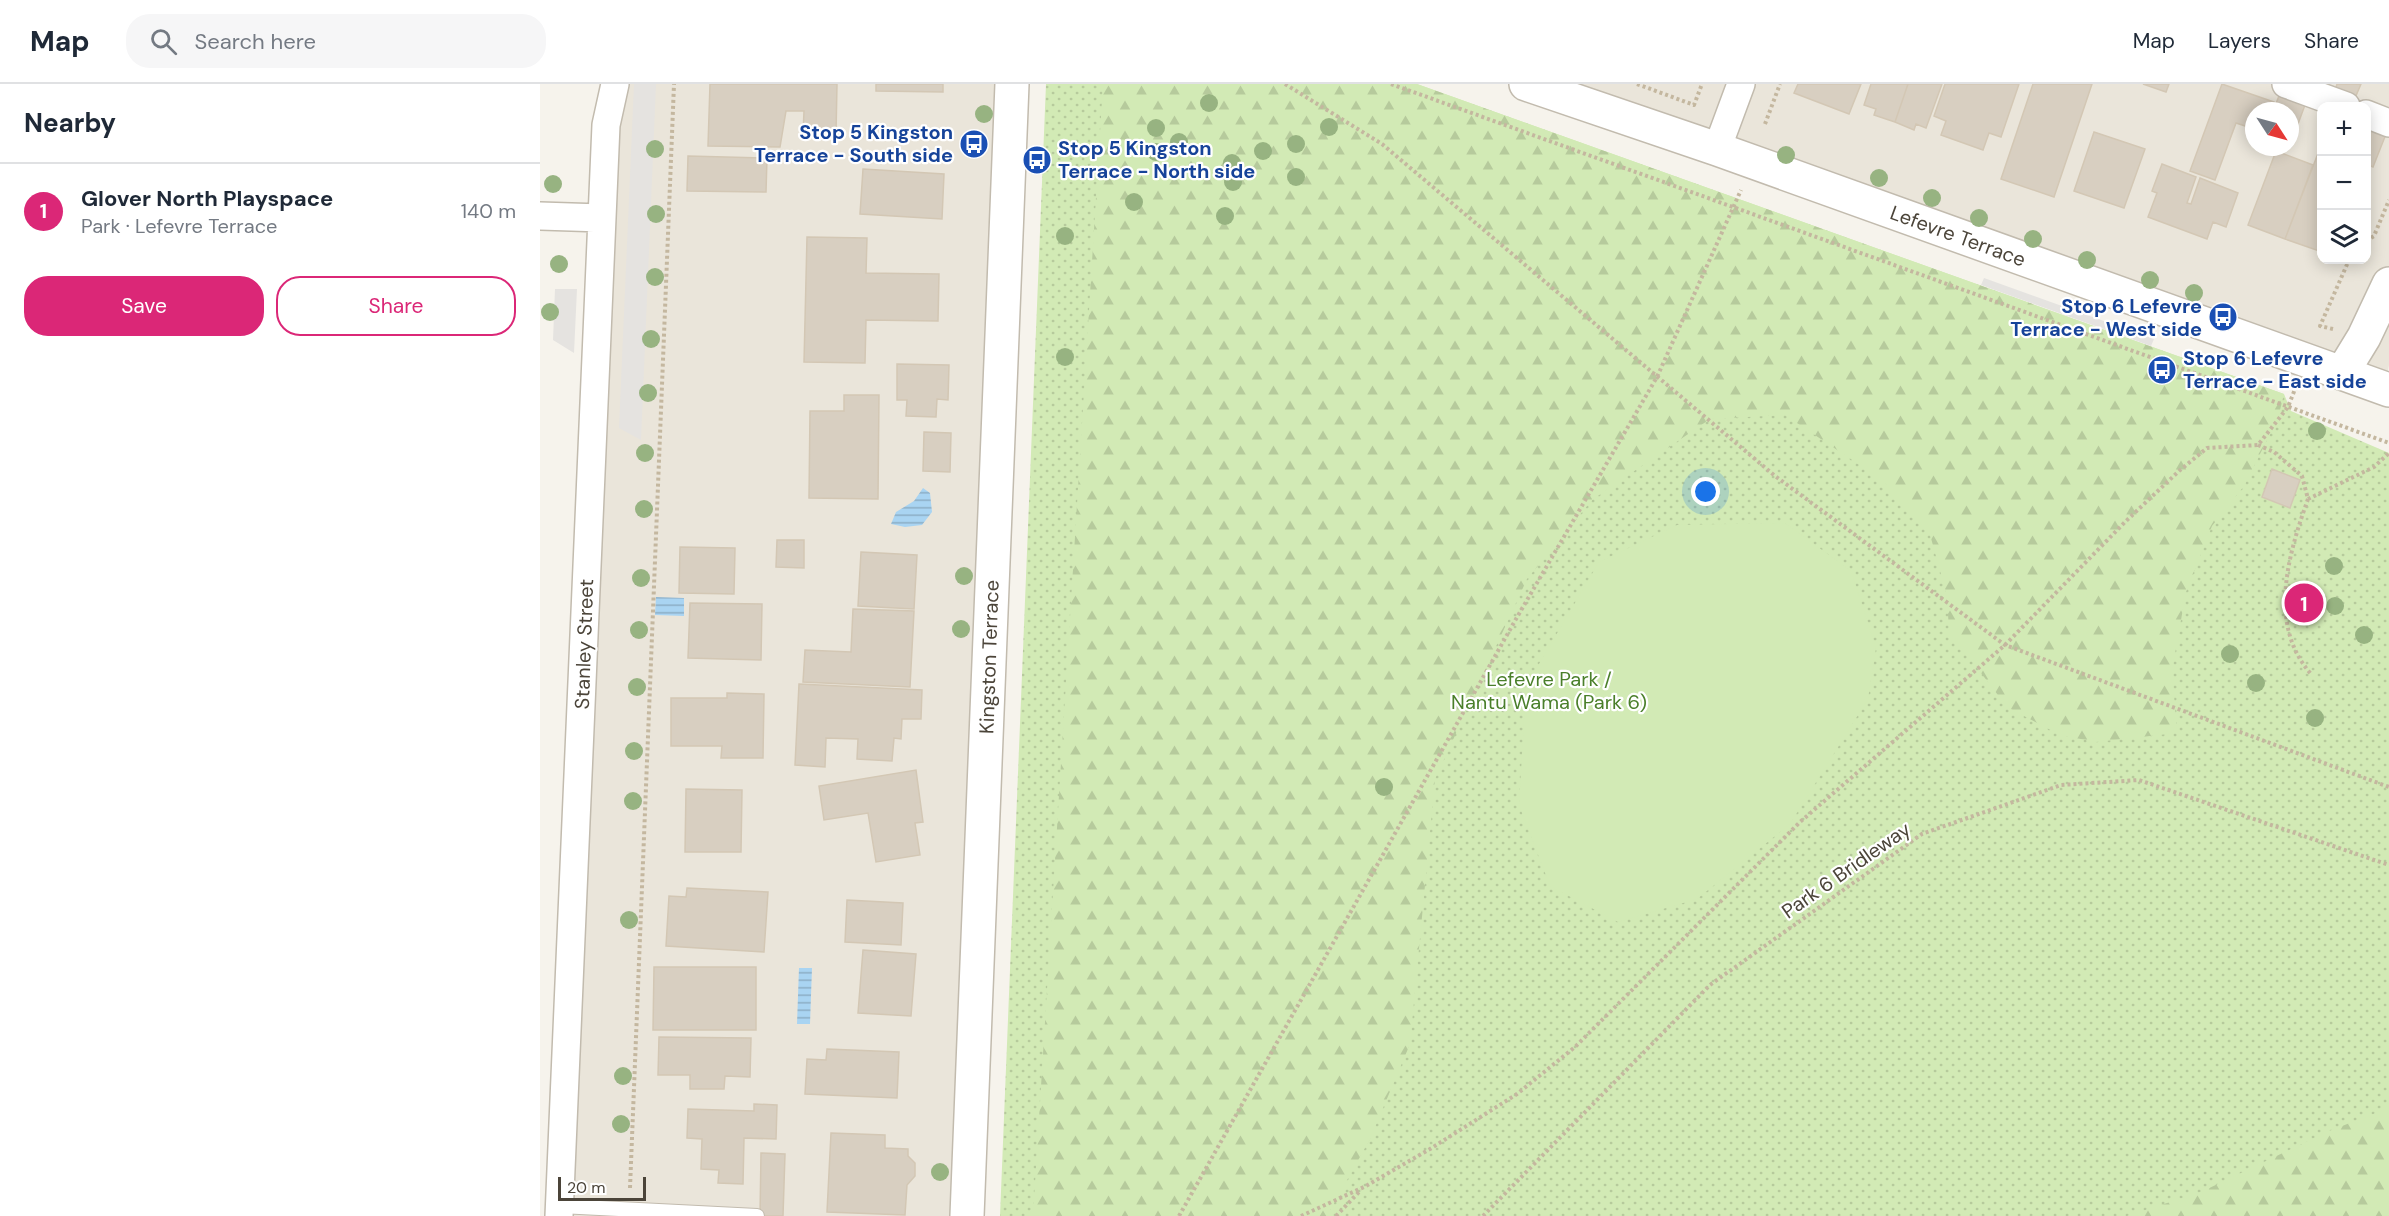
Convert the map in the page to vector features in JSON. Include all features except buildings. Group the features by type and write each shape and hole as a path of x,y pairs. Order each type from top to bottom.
{"street":[{"path":"604,84 606,125"},
{"name":"Stanley Street","path":"560,1213 606,125 615,84"},
{"name":"Lefevre Terrace","path":"1526,84 1754,162 2342,373 2387,381"},
{"path":"1717,149 1741,84"},
{"path":"2286,84 2335,102"},
{"name":"Kingston Terrace","path":"968,1216 1013,89"},
{"path":"2371,116 2389,123"},
{"path":"540,216 603,218"},
{"path":"2342,373 2364,338 2389,284"}],"lane":[{"path":"560,1213 629,1211 757,1216"}],"path":[{"path":"629,1211 674,84"},
{"path":"1285,84 1382,144 1775,476 2005,645 2389,787"},
{"path":"1390,84 2389,443"},
{"path":"1637,84 1694,105 1702,84"},
{"path":"1765,124 1780,84"},
{"path":"1179,1216 1516,620 1657,377 1754,162"},
{"path":"2371,238 2389,200"},
{"path":"2339,330 2320,326 2347,264"},
{"path":"2258,445 2288,407"},
{"path":"1301,1216 1364,1187 1517,1094 1575,1047 1800,822 2005,645 2125,522 2207,448 2258,445 2274,452 2302,476 2308,499 2300,521 2284,593 2285,622 2290,644 2301,663 2312,675"},
{"path":"2308,499 2374,467 2389,453"},
{"name":"Park 6 Bridleway","path":"1483,1216 1710,985 1922,834 2061,784 2139,780 2389,865"},
{"path":"1336,1216 1364,1187"}],"shaded area":[{"path":"615,84 1012,84 967,1216 561,1216"},
{"path":"634,84 656,84 641,440 619,428"},
{"path":"1526,84 2389,84 2389,365 2384,389"},
{"path":"1984,278 2154,339 2151,346 1981,285"},
{"path":"555,289 577,289 574,353 553,340"}],"green space":[{"name":"Lefevre Park / Nantu Wama (Park 6)","path":"1046,84 1417,84 2284,394 2291,411 2389,453 2389,1216 1000,1216"},
{"path":"1103,84 1417,84 2284,394 2278,418 2244,486 2212,526 2186,592 2172,670 2177,733 2096,742 2060,735 2007,707 1949,631 1947,596 1929,531 1882,480 1785,415 1710,419 1592,500 1527,579 1435,779 1410,1044 1370,1139 1327,1216 1033,1216"},
{"path":"1785,523 1851,571 1876,648 1868,699 1790,824 1697,899 1618,922 1550,886 1519,805 1526,686 1599,562 1677,525"},
{"path":"2389,1108 2389,1216 2127,1216 2201,1192 2329,1131"}],"water":[{"path":"923,488 930,493 932,512 922,525 905,527 891,524 896,512 914,501"},
{"path":"656,597 684,598 684,616 655,615"},
{"path":"799,968 812,968 810,1024 797,1024"}],"place":[{"name":"Stop 5 Kingston Terrace - South side","path":"974,144"},
{"name":"Stop 5 Kingston Terrace - North side","path":"1037,160"},
{"name":"Stop 6 Lefevre Terrace - West side","path":"2223,317"},
{"name":"Stop 6 Lefevre Terrace - East side","path":"2162,370"},
{"name":"Glover North Playspace","path":"2304,603"}]}
